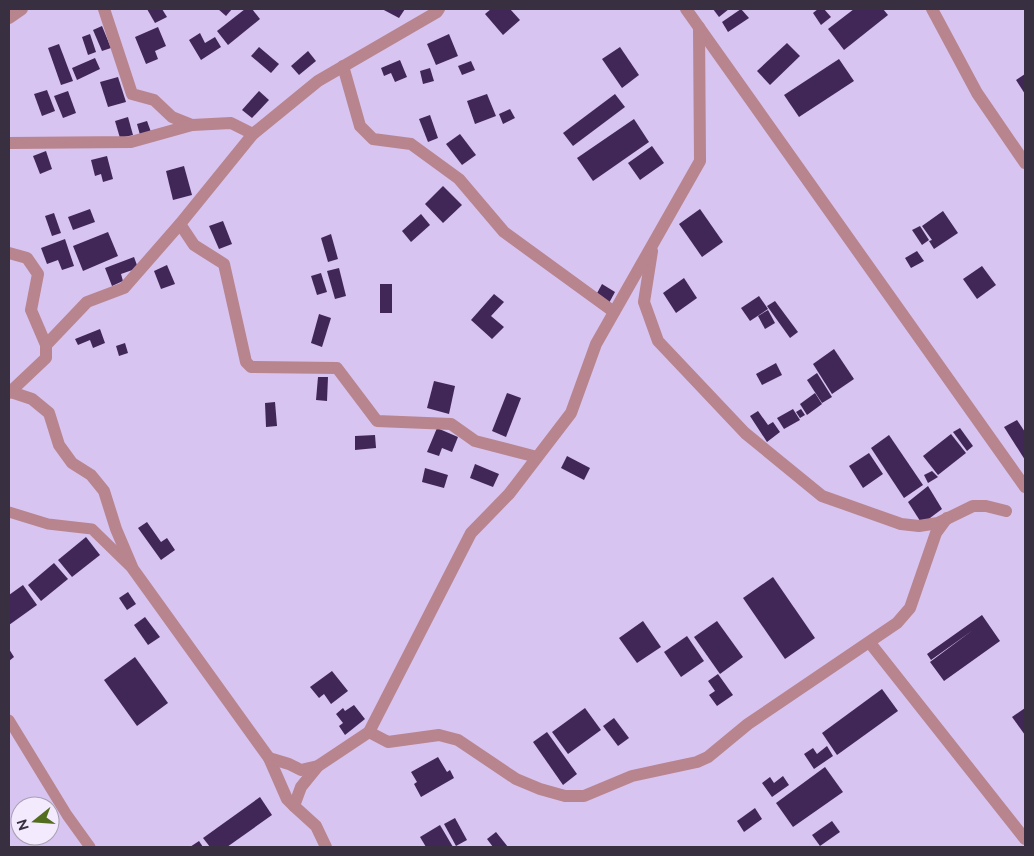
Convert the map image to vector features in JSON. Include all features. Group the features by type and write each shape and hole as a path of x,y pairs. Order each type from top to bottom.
{"street":[{"path":"104,9 132,94 154,100 172,117 192,125"},
{"path":"46,345 87,302 124,288 180,224 253,134 318,81 437,12 438,9"},
{"path":"686,9 1025,487"},
{"path":"932,9 977,93 1025,163"},
{"path":"294,806 301,787 318,766 369,732 471,532 509,494 571,413 596,344 700,161 699,28"},
{"path":"343,66 360,126 373,139 411,144 459,179 504,232 614,312"},
{"path":"9,143 131,142 192,125 231,123 253,134"},
{"path":"180,224 194,245 224,264 246,362 251,367 337,368 377,421 451,424 475,441 537,457"},
{"path":"654,244 644,302 658,341 745,433 822,496 902,524 919,526 938,523 973,506 986,506 1006,511"},
{"path":"9,253 27,258 38,274 31,310 46,345 46,358 10,393"},
{"path":"10,393 32,399 49,413 59,445 72,462 91,475 104,491 116,529 133,569 269,758 287,799 316,826 326,847"},
{"path":"369,732 388,742 439,734 458,740 516,779 540,789 565,796 584,796 632,776 697,762 708,757 748,724 898,623 910,608 936,533 947,518"},
{"path":"870,643 1025,839"},
{"path":"269,758 290,764 301,770 318,766"}],"lane":[{"path":"9,512 48,524 92,529 133,569"},
{"path":"9,720 67,815 90,847"}],"building":[{"path":"147,9 162,9 167,17 155,23"},
{"path":"218,9 232,9 226,16"},
{"path":"245,9 252,9 260,19 228,45 217,31"},
{"path":"382,9 405,9 399,18"},
{"path":"491,9 510,9 520,20 503,35 485,14"},
{"path":"713,9 729,9 719,17"},
{"path":"741,9 749,18 728,32 722,22"},
{"path":"818,9 824,9 831,17 821,25 813,13"},
{"path":"854,9 883,9 888,15 844,50 828,29"},
{"path":"102,26 111,48 102,51 93,30"},
{"path":"158,27 166,46 155,51 158,59 146,64 135,37"},
{"path":"200,33 205,43 215,37 221,47 201,60 189,40"},
{"path":"90,34 96,52 88,55 82,37"},
{"path":"449,34 458,56 436,65 427,44"},
{"path":"787,43 800,56 770,85 757,71"},
{"path":"59,44 73,81 61,85 48,48"},
{"path":"259,47 279,64 271,73 251,56"},
{"path":"620,47 639,75 622,88 602,59"},
{"path":"308,51 316,61 299,75 291,66"},
{"path":"95,58 100,69 77,80 72,68"},
{"path":"839,59 854,81 799,117 784,95"},
{"path":"400,60 407,77 395,82 391,73 384,76 381,68"},
{"path":"471,61 475,70 462,75 458,66"},
{"path":"430,68 434,81 423,84 420,71"},
{"path":"1025,74 1025,94 1016,80"},
{"path":"118,77 126,102 108,107 100,82"},
{"path":"47,90 55,111 42,116 34,94"},
{"path":"68,91 76,113 63,118 54,96"},
{"path":"259,91 269,100 252,118 242,110"},
{"path":"487,94 496,116 475,124 467,101"},
{"path":"615,94 625,107 573,146 563,133"},
{"path":"510,109 515,118 503,124 499,114"},
{"path":"430,115 438,138 428,142 419,119"},
{"path":"128,117 133,135 120,138 115,121"},
{"path":"634,119 649,142 593,181 577,158"},
{"path":"147,121 151,132 140,135 137,124"},
{"path":"460,134 476,155 462,165 446,144"},
{"path":"652,146 664,163 640,180 628,163"},
{"path":"46,151 52,169 40,174 33,156"},
{"path":"107,156 113,179 103,182 101,174 95,176 91,160"},
{"path":"184,166 192,195 173,200 166,171"},
{"path":"443,186 462,205 443,223 425,204"},
{"path":"90,209 95,222 73,230 68,217"},
{"path":"700,209 723,242 702,257 679,224"},
{"path":"943,211 958,233 934,249 929,241 932,240 922,226"},
{"path":"54,213 61,233 52,236 45,216"},
{"path":"421,214 430,225 411,242 402,231"},
{"path":"223,221 232,244 219,249 209,226"},
{"path":"920,226 929,240 922,245 912,230"},
{"path":"108,232 118,256 83,271 73,246"},
{"path":"331,234 338,259 328,262 321,238"},
{"path":"65,239 74,266 62,270 58,260 47,264 41,248"},
{"path":"917,251 924,261 911,268 905,258"},
{"path":"134,257 138,268 121,274 123,281 112,286 105,268"},
{"path":"167,265 175,284 161,289 154,271"},
{"path":"982,266 996,285 977,299 963,279"},
{"path":"339,268 346,296 335,299 327,271"},
{"path":"321,273 327,292 317,295 311,276"},
{"path":"684,278 697,298 676,313 663,293"},
{"path":"380,284 392,284 392,313 380,313"},
{"path":"602,284 615,292 609,303 596,295"},
{"path":"494,294 504,302 491,316 504,327 492,339 471,320"},
{"path":"759,296 768,309 750,321 741,308"},
{"path":"775,301 798,332 790,338 767,306"},
{"path":"768,310 775,323 765,329 758,316"},
{"path":"319,314 331,318 322,347 311,343"},
{"path":"100,329 105,343 93,348 90,340 78,345 75,339"},
{"path":"125,343 128,353 119,356 116,346"},
{"path":"834,349 854,379 832,394 813,364"},
{"path":"776,363 782,375 762,385 756,374"},
{"path":"817,373 832,397 822,403 807,380"},
{"path":"318,377 328,377 327,401 316,400"},
{"path":"434,381 455,386 449,414 427,408"},
{"path":"507,393 521,398 506,437 492,431"},
{"path":"815,393 822,404 807,415 800,404"},
{"path":"275,402 277,426 266,427 265,403"},
{"path":"793,409 800,420 784,429 777,418"},
{"path":"801,409 805,415 800,418 796,412"},
{"path":"758,411 768,425 773,422 780,432 767,442 750,416"},
{"path":"1017,420 1025,432 1025,460 1004,427"},
{"path":"437,428 458,437 452,452 442,448 439,456 427,452"},
{"path":"960,428 973,446 967,451 953,432"},
{"path":"951,434 966,453 938,475 923,456"},
{"path":"375,435 376,448 355,450 355,436"},
{"path":"889,435 923,485 904,498 871,448"},
{"path":"869,453 883,474 863,488 849,466"},
{"path":"567,456 590,468 584,480 561,468"},
{"path":"475,464 499,474 493,487 470,478"},
{"path":"425,468 448,475 444,488 422,482"},
{"path":"932,471 938,477 928,483 924,475"},
{"path":"928,486 942,509 922,524 908,502"},
{"path":"147,522 161,542 167,538 175,550 161,560 138,528"},
{"path":"86,537 100,555 72,577 58,560"},
{"path":"54,563 68,579 41,601 28,585"},
{"path":"773,577 815,638 785,659 743,598"},
{"path":"23,585 37,605 9,625 9,595"},
{"path":"128,592 136,604 127,610 119,598"},
{"path":"982,615 1000,641 944,681 930,662 973,630 931,660 927,654"},
{"path":"145,617 160,637 148,645 134,625"},
{"path":"643,621 661,647 637,663 619,638"},
{"path":"717,621 743,657 720,674 694,637"},
{"path":"687,636 704,661 681,677 664,652"},
{"path":"9,649 14,657 9,661"},
{"path":"135,657 168,703 137,726 104,680"},
{"path":"332,671 348,691 331,704 324,694 319,698 310,687"},
{"path":"718,674 733,695 717,706 709,695 715,691 708,681"},
{"path":"882,689 898,711 837,755 822,733"},
{"path":"354,705 365,719 345,735 339,726 343,723 336,714 343,708 345,711"},
{"path":"585,708 601,730 568,754 552,732"},
{"path":"1025,708 1025,735 1012,717"},
{"path":"614,718 629,738 618,746 603,726"},
{"path":"547,732 577,774 563,785 533,742"},
{"path":"827,746 833,756 814,769 804,754 813,748 817,754"},
{"path":"438,757 447,772 450,770 454,778 421,797 414,784 417,782 411,772"},
{"path":"825,767 843,792 793,827 776,803"},
{"path":"783,776 789,785 772,797 762,783 770,777 774,783"},
{"path":"260,797 272,815 227,847 210,847 203,838"},
{"path":"755,808 762,819 744,832 737,821"},
{"path":"455,818 467,840 456,846 444,824"},
{"path":"832,821 840,832 820,846 812,835"},
{"path":"440,825 453,847 426,847 420,837"},
{"path":"496,832 508,847 493,847 487,839"},
{"path":"199,841 203,847 190,847"}]}
